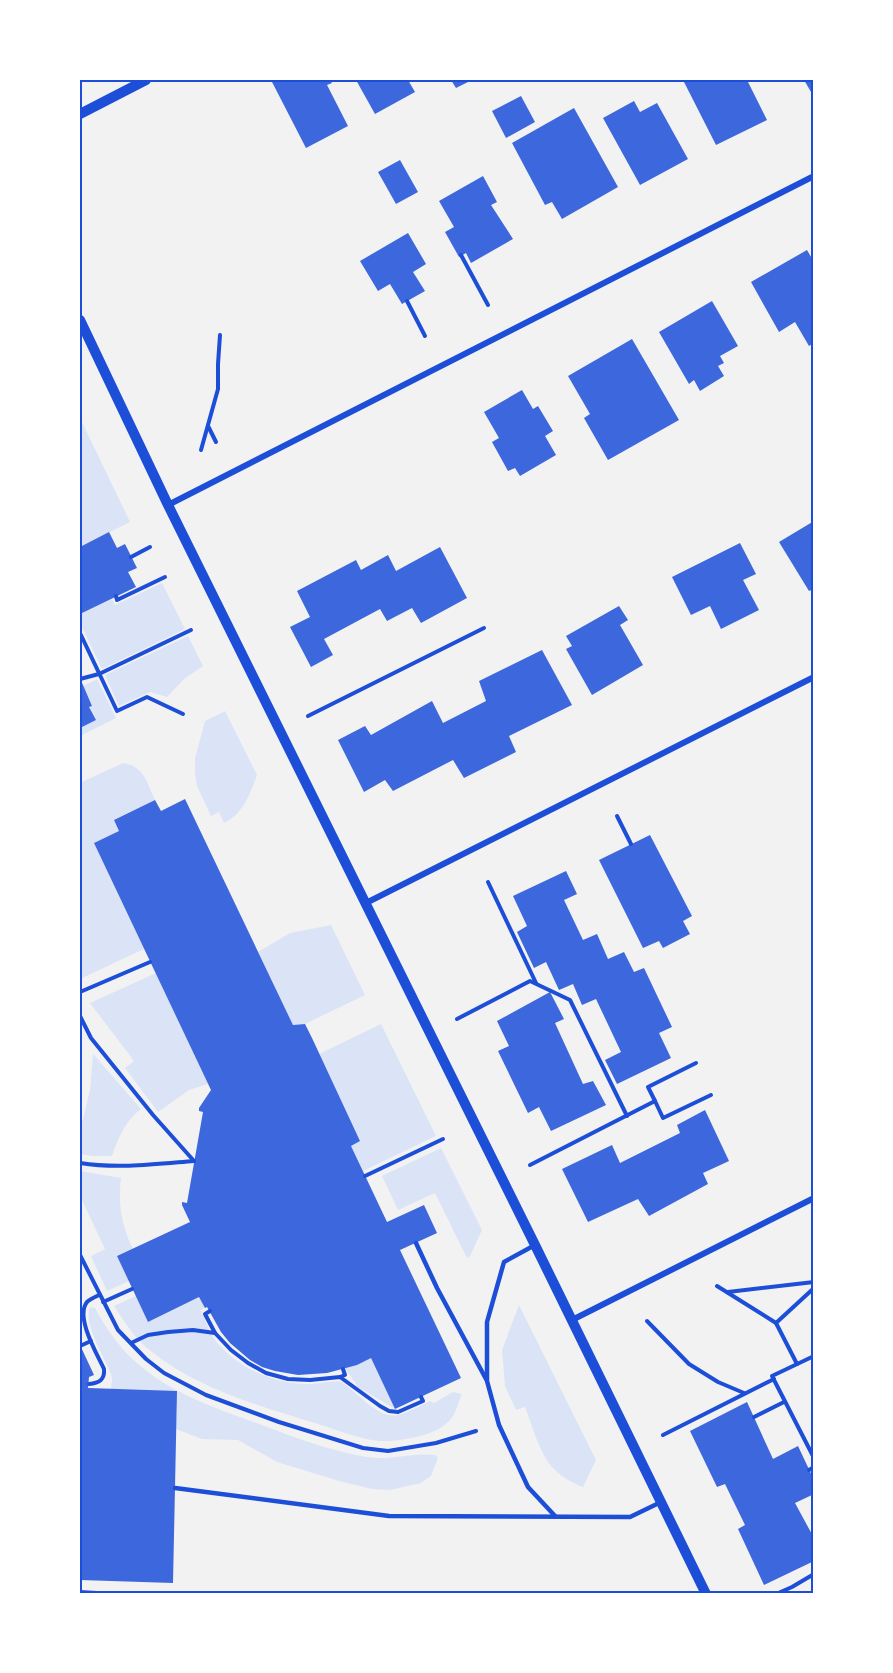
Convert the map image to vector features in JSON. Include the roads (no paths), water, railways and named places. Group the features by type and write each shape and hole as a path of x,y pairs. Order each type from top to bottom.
{"street":[{"path":"80,114 147,80"},
{"path":"168,505 813,176"},
{"path":"80,320 168,505 706,1593"},
{"path":"366,903 813,677"},
{"path":"572,1320 813,1198"}],"lane":[{"path":"416,1243 437,1288 487,1381 499,1425 528,1487 555,1516"},
{"path":"487,1381 487,1322 504,1262 535,1245"},
{"path":"175,1488 389,1516 630,1517 661,1502"}]}
